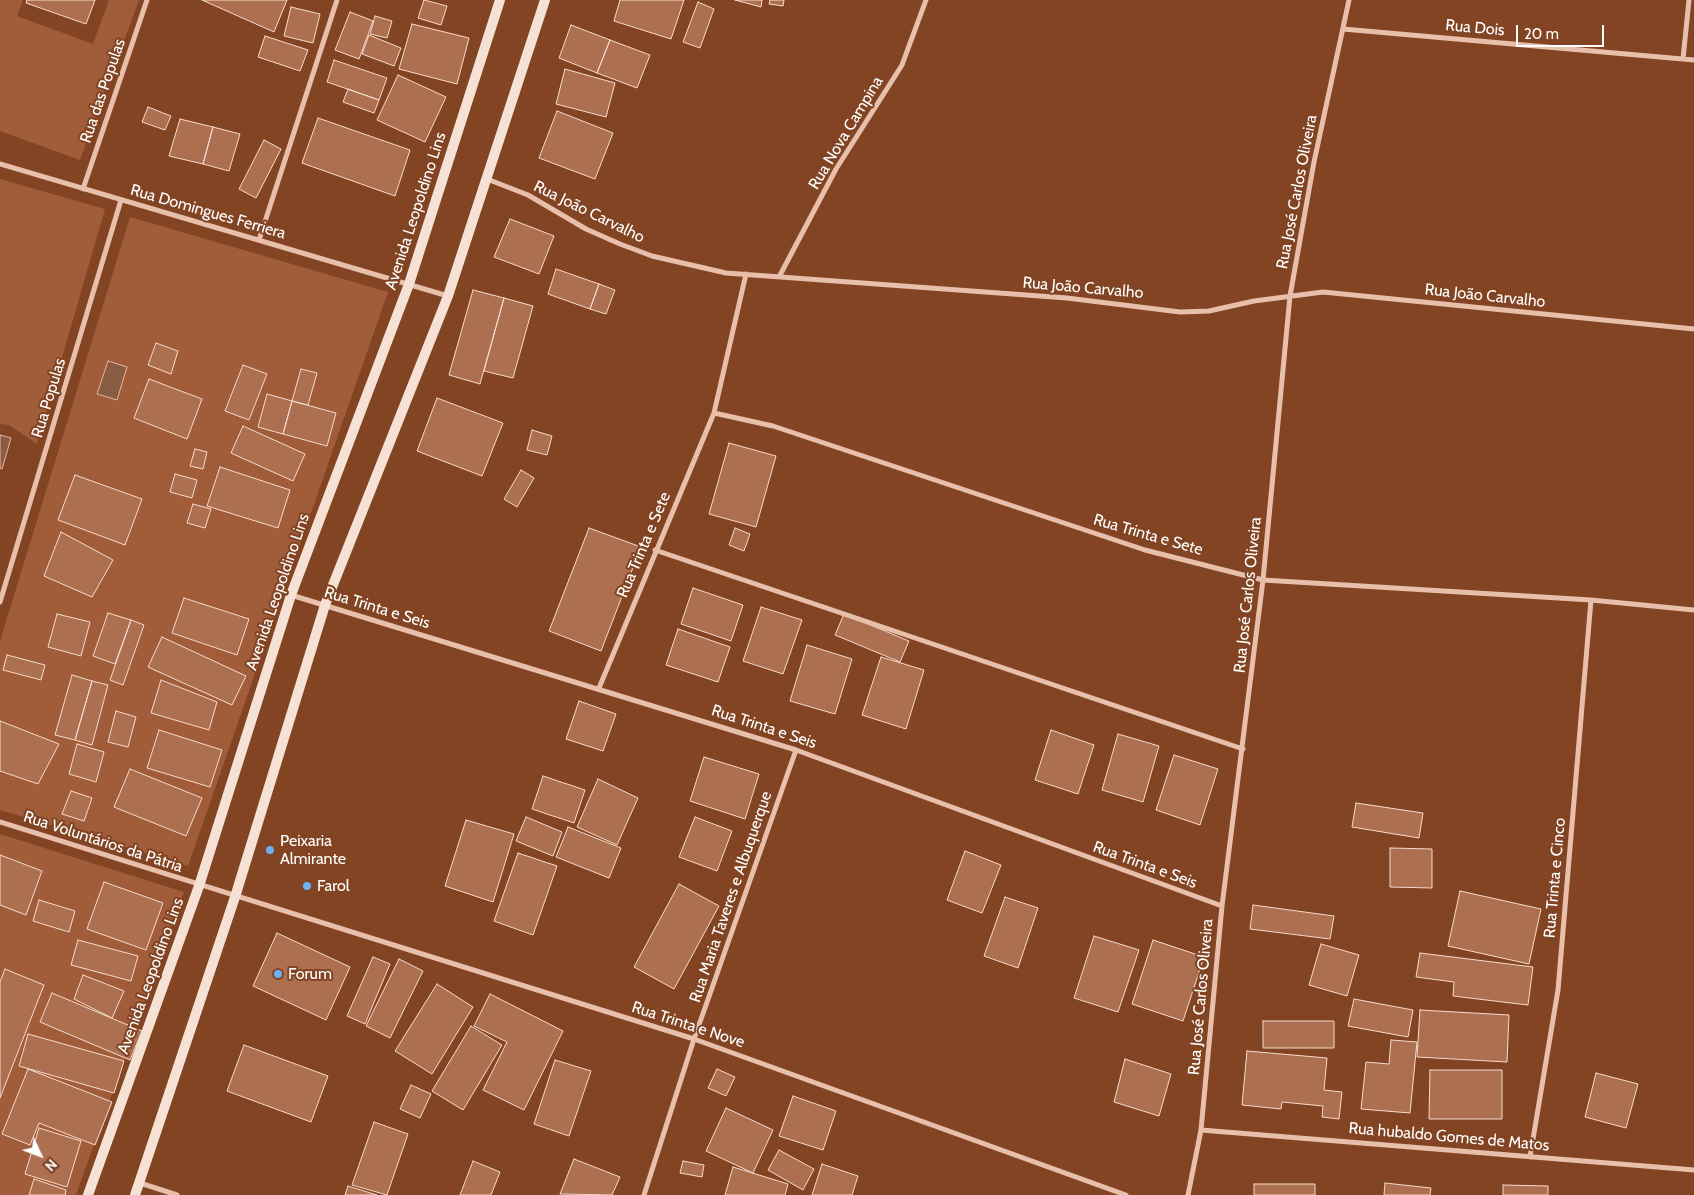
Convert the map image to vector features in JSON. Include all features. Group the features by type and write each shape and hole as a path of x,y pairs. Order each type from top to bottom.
{"main road":[{"name":"Avenida Leopoldino Lins","path":"88,1195 199,886 290,595 409,284 500,0"},
{"path":"136,1195 235,897 325,605 448,296 545,0"}],"street":[{"name":"Rua das Populas","path":"83,189 147,0"},
{"path":"259,240 338,0"},
{"name":"Rua Nova Campina","path":"779,277 836,169 902,66 926,0"},
{"name":"Rua José Carlos Oliveira","path":"1188,1195 1201,1130 1222,906 1263,580 1290,296 1314,162 1349,0"},
{"path":"1683,59 1689,0"},
{"name":"Rua Dois","path":"1343,30 1694,60"},
{"name":"Rua Domingues Ferriera","path":"0,164 448,296"},
{"name":"Rua João Carvalho","path":"487,179 528,195 586,229 652,256 726,273 1067,298 1135,304 1180,312 1209,311 1323,292 1694,329"},
{"name":"Rua Populas","path":"0,602 122,200"},
{"name":"Rua Trinta e Sete","path":"598,688 714,413 746,274"},
{"name":"Rua Trinta e Sete","path":"714,413 773,426 1145,550 1263,580 1591,600 1694,610"},
{"path":"655,550 1243,749"},
{"name":"Rua Trinta e Seis","path":"290,595 796,750 1222,906"},
{"name":"Rua Trinta e Cinco","path":"1530,1157 1558,990 1591,600"},
{"name":"Rua Maria Taveres e Albuquerque","path":"644,1195 694,1038 796,750"},
{"name":"Rua Voluntários da Pátria","path":"0,822 235,897"},
{"name":"Rua Trinta e Nove","path":"235,897 694,1038 1126,1195"},
{"name":"Rua hubaldo Gomes de Matos","path":"1201,1130 1694,1170"},
{"path":"140,1183 176,1195"}],"shaded area":[{"path":"0,0 23,0 17,16 93,44 109,0 139,0 80,160 0,131"},
{"path":"0,179 105,209 37,444 9,425 0,424"},
{"path":"130,217 388,292 188,866 0,810 0,641"},
{"path":"108,361 127,367 117,400 97,394"},
{"path":"0,435 11,438 2,469 0,468"},
{"path":"0,834 184,892 76,1195 0,1195"}],"building":[{"path":"27,0 95,0 86,24 26,3"},
{"path":"202,0 287,0 274,32"},
{"path":"424,0 447,6 441,25 418,18"},
{"path":"620,0 684,0 671,39 614,21"},
{"path":"735,0 762,0 761,7"},
{"path":"770,0 784,0 783,6 769,4"},
{"path":"698,2 714,9 700,48 683,42"},
{"path":"291,7 320,14 313,43 284,36"},
{"path":"350,12 373,21 359,59 335,50"},
{"path":"375,16 392,21 387,38 370,34"},
{"path":"412,24 469,38 457,84 399,69"},
{"path":"571,25 610,40 597,73 559,58"},
{"path":"369,35 401,48 394,66 362,54"},
{"path":"265,36 308,50 300,71 258,57"},
{"path":"610,40 650,55 637,88 597,73"},
{"path":"334,60 387,78 379,100 327,82"},
{"path":"565,69 615,83 606,117 556,104"},
{"path":"398,75 446,97 425,142 377,120"},
{"path":"348,89 379,100 374,113 343,102"},
{"path":"148,107 171,116 165,130 142,122"},
{"path":"557,111 613,133 595,179 539,158"},
{"path":"318,118 410,150 395,196 302,163"},
{"path":"180,119 213,127 203,164 169,156"},
{"path":"213,127 240,134 229,171 203,164"},
{"path":"264,140 281,149 256,198 239,189"},
{"path":"510,219 554,236 539,274 494,257"},
{"path":"556,269 599,284 590,309 548,294"},
{"path":"599,284 615,290 606,314 590,309"},
{"path":"473,290 504,298 480,384 449,375"},
{"path":"504,298 533,306 513,378 484,371"},
{"path":"156,343 178,351 171,374 148,365"},
{"path":"243,365 267,374 249,420 225,411"},
{"path":"301,369 317,373 308,405 292,401"},
{"path":"149,379 202,399 187,439 134,418"},
{"path":"267,394 292,401 283,434 258,427"},
{"path":"437,398 503,423 482,476 417,451"},
{"path":"292,401 336,413 327,446 283,434"},
{"path":"243,426 305,454 293,481 231,453"},
{"path":"532,430 552,436 547,455 527,450"},
{"path":"729,443 776,456 756,527 709,514"},
{"path":"195,449 207,452 203,469 190,466"},
{"path":"220,467 290,490 278,528 207,506"},
{"path":"521,470 534,478 517,507 504,499"},
{"path":"175,474 197,480 192,498 170,492"},
{"path":"75,475 142,499 125,545 58,520"},
{"path":"193,504 211,509 205,528 187,523"},
{"path":"589,528 641,547 601,651 549,631"},
{"path":"735,528 750,534 744,551 729,545"},
{"path":"61,532 113,560 92,597 44,576"},
{"path":"693,588 743,605 731,641 681,624"},
{"path":"184,598 249,619 237,655 172,633"},
{"path":"761,607 802,620 783,674 743,661"},
{"path":"108,613 131,620 115,664 93,656"},
{"path":"57,614 90,622 81,656 48,647"},
{"path":"844,614 909,641 900,662 835,635"},
{"path":"131,620 144,625 123,685 110,680"},
{"path":"678,629 730,647 718,682 666,665"},
{"path":"162,637 246,676 232,705 148,667"},
{"path":"807,645 852,659 835,714 790,701"},
{"path":"7,655 45,665 41,680 3,670"},
{"path":"881,657 924,670 906,729 862,715"},
{"path":"72,675 92,681 75,740 55,735"},
{"path":"161,680 217,702 209,730 151,713"},
{"path":"92,681 108,685 92,745 75,740"},
{"path":"579,701 616,714 603,751 566,739"},
{"path":"116,711 136,717 128,747 108,742"},
{"path":"0,721 59,744 38,784 0,771"},
{"path":"159,730 222,750 210,787 147,768"},
{"path":"1051,730 1094,745 1078,794 1035,780"},
{"path":"1118,734 1159,746 1143,802 1102,790"},
{"path":"77,744 104,752 96,782 69,774"},
{"path":"1174,755 1218,769 1200,825 1156,810"},
{"path":"704,757 759,774 745,819 690,801"},
{"path":"130,769 202,798 186,836 114,807"},
{"path":"543,776 585,790 574,823 532,809"},
{"path":"598,779 638,798 617,845 577,827"},
{"path":"71,791 92,798 84,821 62,814"},
{"path":"1356,803 1423,813 1419,838 1352,827"},
{"path":"526,817 562,832 553,856 516,841"},
{"path":"695,817 732,831 717,871 679,857"},
{"path":"466,820 514,834 493,902 445,886"},
{"path":"568,827 621,848 609,878 556,857"},
{"path":"1390,848 1432,849 1432,888 1390,887"},
{"path":"965,851 1001,865 982,913 947,900"},
{"path":"518,853 557,866 533,935 494,921"},
{"path":"0,855 42,871 26,915 0,905"},
{"path":"104,882 163,903 146,950 87,929"},
{"path":"679,884 719,906 674,989 634,967"},
{"path":"1460,891 1541,909 1529,964 1448,946"},
{"path":"1005,897 1038,908 1018,968 984,956"},
{"path":"39,900 75,911 69,932 33,921"},
{"path":"1253,905 1334,916 1330,939 1250,929"},
{"path":"277,933 350,967 326,1020 253,986"},
{"path":"1094,936 1139,950 1118,1012 1074,998"},
{"path":"78,940 138,956 131,981 71,965"},
{"path":"1153,940 1204,957 1183,1021 1132,1004"},
{"path":"1321,944 1359,955 1347,996 1309,985"},
{"path":"1420,953 1533,967 1528,1005 1453,996 1454,982 1416,977"},
{"path":"373,957 390,964 365,1024 347,1016"},
{"path":"399,959 423,971 390,1038 366,1026"},
{"path":"5,969 44,985 0,1098 0,982"},
{"path":"83,975 124,991 112,1018 74,999"},
{"path":"437,984 473,1007 432,1074 395,1051"},
{"path":"52,993 142,1031 130,1060 40,1022"},
{"path":"490,994 563,1031 524,1110 483,1090 507,1042 474,1026"},
{"path":"1354,999 1413,1010 1408,1037 1348,1026"},
{"path":"1420,1010 1509,1015 1507,1062 1417,1057"},
{"path":"1263,1021 1334,1021 1334,1048 1263,1048"},
{"path":"471,1026 502,1045 463,1110 432,1091"},
{"path":"28,1034 124,1061 114,1093 19,1066"},
{"path":"1391,1040 1417,1042 1410,1113 1361,1109 1366,1062 1389,1064"},
{"path":"244,1045 328,1076 311,1122 227,1091"},
{"path":"1247,1051 1327,1058 1324,1090 1342,1092 1339,1119 1322,1117 1323,1106 1282,1102 1281,1109 1242,1105"},
{"path":"1125,1059 1171,1074 1159,1116 1114,1102"},
{"path":"555,1060 591,1071 569,1136 534,1124"},
{"path":"28,1069 112,1102 95,1145 39,1123 30,1145 2,1134"},
{"path":"717,1069 735,1077 726,1096 708,1088"},
{"path":"1430,1070 1502,1070 1502,1119 1429,1119"},
{"path":"1596,1073 1638,1084 1626,1128 1585,1117"},
{"path":"411,1085 431,1094 420,1118 400,1109"},
{"path":"793,1096 836,1111 823,1150 779,1136"},
{"path":"726,1108 773,1130 753,1173 706,1151"},
{"path":"374,1122 408,1134 387,1195 352,1185"},
{"path":"39,1128 81,1141 67,1187 25,1174"},
{"path":"779,1150 814,1169 803,1190 768,1170"},
{"path":"574,1159 620,1177 612,1195 560,1194"},
{"path":"473,1161 500,1172 491,1195 460,1195"},
{"path":"683,1161 704,1165 702,1177 680,1173"},
{"path":"822,1164 858,1176 852,1195 812,1195"},
{"path":"733,1167 788,1184 785,1195 725,1195"},
{"path":"34,1179 66,1190 65,1195 29,1195"},
{"path":"1385,1183 1431,1188 1430,1195 1384,1195"},
{"path":"1254,1184 1315,1184 1315,1195 1254,1195"},
{"path":"1503,1185 1548,1186 1548,1195 1503,1195"},
{"path":"348,1186 377,1195 345,1195"}],"place":[{"name":"Peixaria Almirante","path":"270,850"},
{"name":"Farol","path":"307,886"},
{"name":"Forum","path":"278,974"}]}
